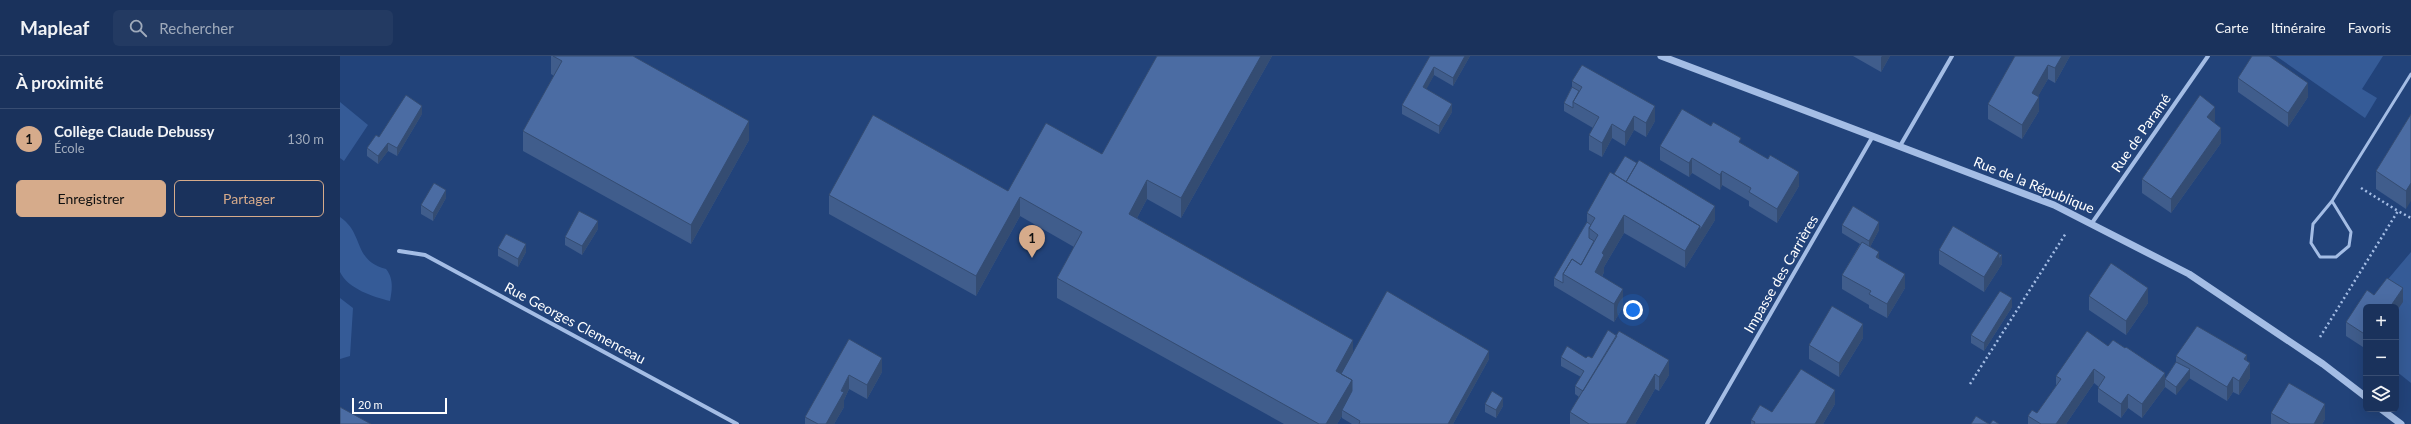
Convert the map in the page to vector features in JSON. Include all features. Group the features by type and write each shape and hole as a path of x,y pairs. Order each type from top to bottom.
{"street":[{"name":"Rue de la République","path":"1661,56 1900,146 2077,215 2189,274 2309,355 2363,395"},
{"path":"1900,146 1952,56"},
{"name":"Rue de Paramé","path":"2092,223 2208,56"},
{"name":"Impasse des Carrières","path":"1707,424 1873,136"},
{"name":"Rue Georges Clemenceau","path":"399,251 425,255 737,424"},
{"path":"2386,412 2401,424"}],"lane":[{"path":"2332,201 2351,232 2349,246 2336,257 2320,257 2311,243 2313,224 2332,201 2411,74"}],"path":[{"path":"2346,179 2411,218"},
{"path":"2309,355 2398,211"},
{"path":"1970,384 2077,215"}],"shaded area":[{"path":"2276,56 2383,56 2362,89 2377,98 2365,118"},
{"path":"340,102 368,125 344,161 340,158"},
{"path":"340,217 353,231 363,253 368,259 375,265 386,269 389,273 392,285 390,301 369,295 355,288 340,272"},
{"path":"2411,252 2411,383 2399,373 2399,304 2367,304"},
{"path":"340,298 353,308 350,356 340,359"},
{"path":"2363,310 2363,311 2346,336"}],"building":[{"path":"553,56 633,56 749,121 691,225 523,131 562,61"},
{"path":"1157,56 1261,56 1181,198 1147,180 1129,214 1353,340 1336,371 1352,380 1326,424 1319,424 1057,278 1082,232 1020,197 976,276 829,195 873,115 1008,191 1046,123 1102,154"},
{"path":"1430,56 1465,56 1453,78 1434,67 1423,87 1452,104 1439,126 1402,105"},
{"path":"2015,56 2062,56 2055,68 2048,65 2032,93 2039,97 2022,125 1988,104"},
{"path":"2252,56 2269,56 2308,83 2288,113 2238,78"},
{"path":"1582,65 1655,106 1646,123 1634,116 1625,132 1612,124 1602,143 1589,135 1599,117 1573,102 1582,87 1572,81"},
{"path":"1572,87 1579,91 1573,102 1573,108 1564,103"},
{"path":"406,95 422,106 397,148 388,143 378,156 367,148 376,135 379,137"},
{"path":"2200,95 2215,107 2207,117 2221,128 2171,199 2142,179"},
{"path":"1682,109 1711,126 1713,122 1741,138 1739,142 1768,159 1770,155 1799,172 1777,209 1749,192 1751,188 1722,171 1720,175 1692,158 1689,163 1660,146"},
{"path":"2411,114 2411,183 2406,191 2376,171"},
{"path":"1625,156 1637,163 1626,182 1614,174"},
{"path":"1639,160 1715,206 1700,230 1700,226 1626,182"},
{"path":"1610,172 1700,226 1685,251 1624,215 1602,253 1604,255 1595,272 1623,289 1614,304 1563,274 1572,259 1581,265 1598,235 1589,228 1595,218 1587,213"},
{"path":"434,183 446,190 433,213 421,205"},
{"path":"1853,206 1879,222 1869,241 1842,225"},
{"path":"579,211 598,221 582,246 565,237"},
{"path":"1587,222 1591,225 1589,228 1589,238 1594,241 1581,265 1572,259 1563,274 1563,283 1554,278"},
{"path":"1953,226 1999,253 1984,277 1939,250"},
{"path":"506,234 526,244 518,259 498,248"},
{"path":"1862,242 1879,252 1876,257 1905,274 1887,304 1869,294 1871,291 1842,275"},
{"path":"2111,263 2148,288 2126,321 2089,296"},
{"path":"2387,278 2403,288 2392,304 2363,304 2363,333 2346,322 2367,290 2374,295"},
{"path":"1387,291 1489,351 1448,424 1359,424 1360,421 1342,410 1352,391 1352,380 1341,374"},
{"path":"2000,291 2012,298 1984,343 1971,335"},
{"path":"1832,306 1863,324 1839,363 1809,345"},
{"path":"2197,326 2247,355 2244,359 2250,363 2239,381 2233,377 2227,387 2176,356"},
{"path":"1608,330 1617,336 1583,391 1575,386 1584,371 1561,357 1567,346 1586,358 1588,356 1592,358"},
{"path":"1619,331 1669,360 1659,377 1655,374 1626,424 1589,424 1570,412"},
{"path":"2087,331 2108,346 2113,340 2125,348 2126,347 2165,373 2142,404 2128,394 2121,404 2098,388 2105,377 2094,369 2056,424 2041,424 2028,416 2032,410 2037,413 2061,379 2056,376"},
{"path":"849,339 882,358 867,385 849,375 841,391 844,392 826,424 818,424 805,417"},
{"path":"2176,362 2190,369 2176,387 2165,379"},
{"path":"1801,369 1835,390 1815,424 1754,424 1755,422 1751,420 1760,405 1772,412"},
{"path":"2289,383 2325,404 2314,424 2290,424 2271,413"},
{"path":"1492,391 1503,398 1496,410 1485,404"},
{"path":"340,407 371,424 340,424"},
{"path":"1976,416 1989,424 1971,424"},
{"path":"1993,420 1999,424 1990,424"}],"place":[{"name":"Collège Claude Debussy","path":"1032,258"}]}
